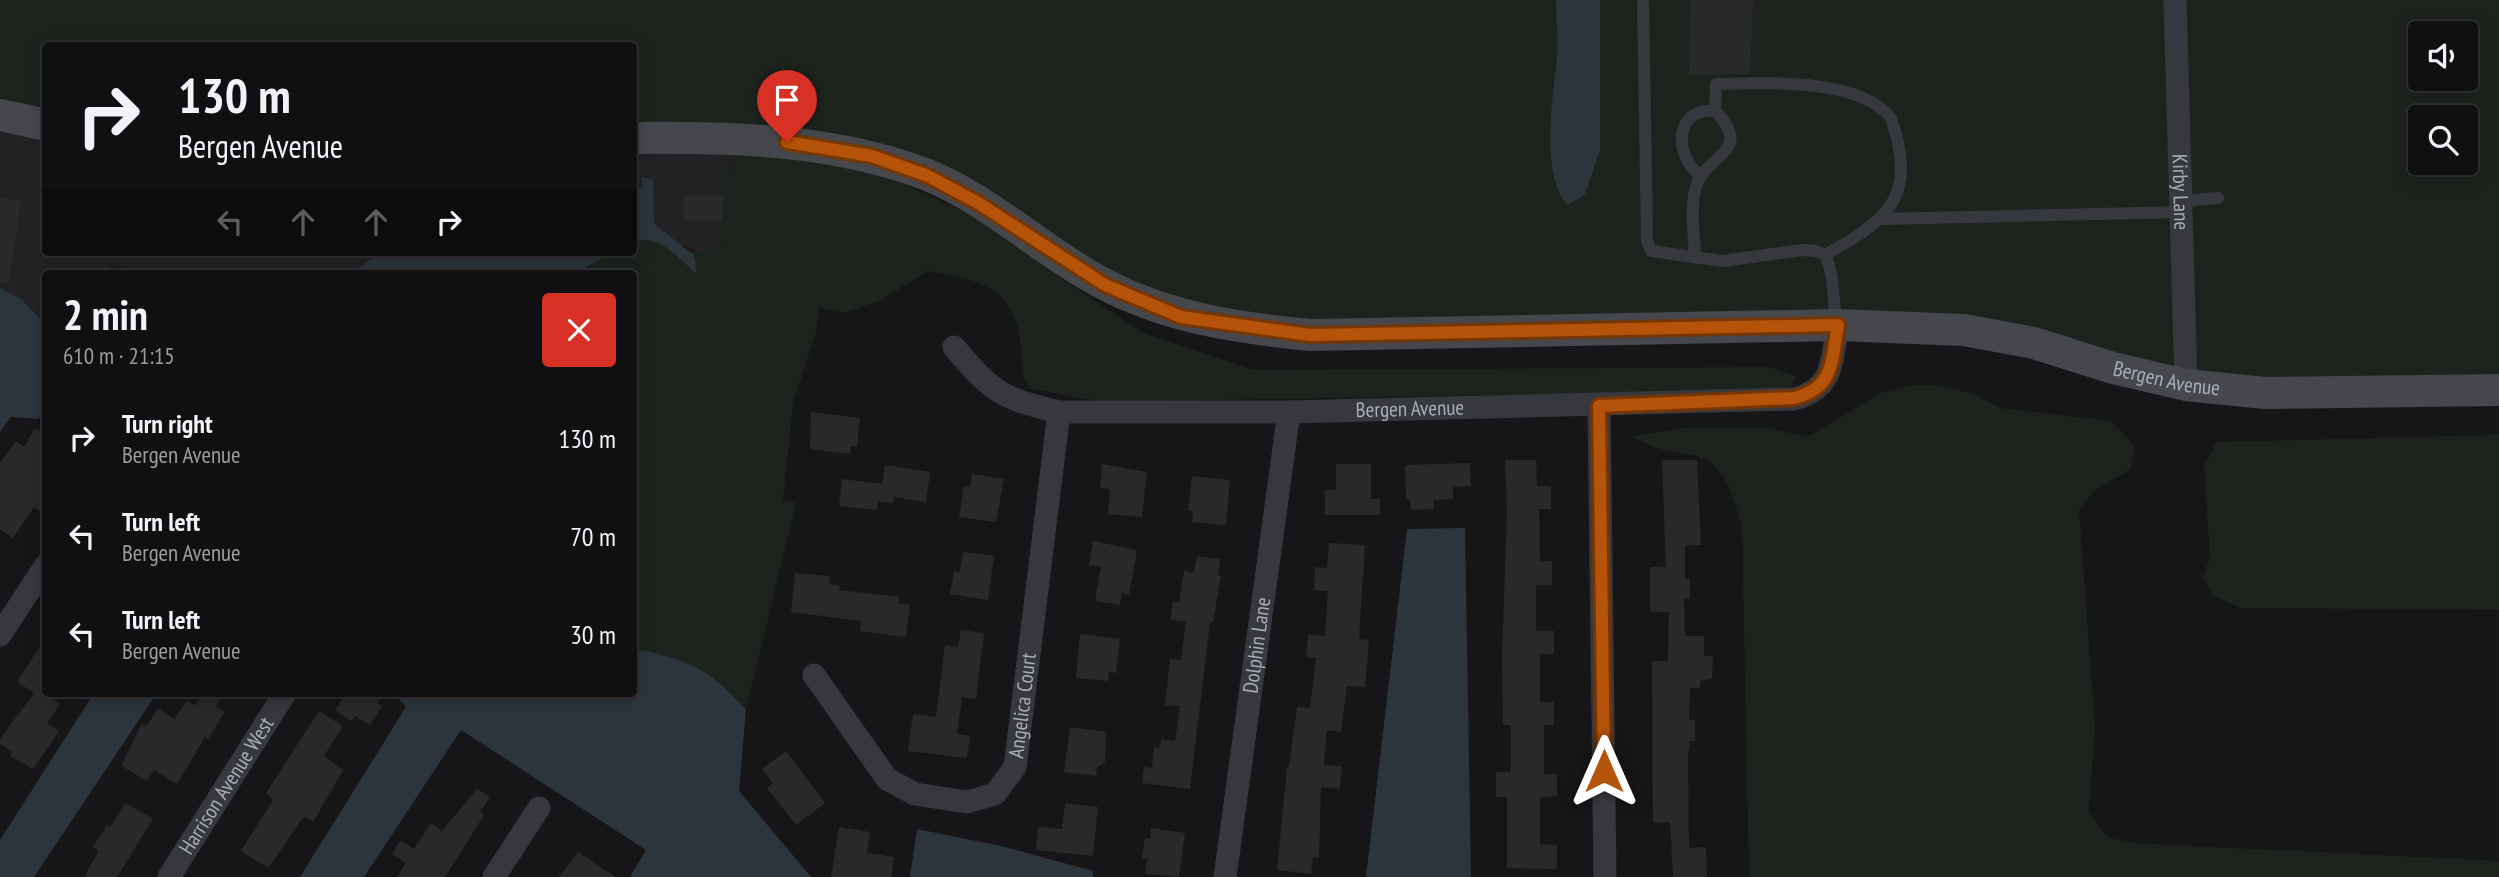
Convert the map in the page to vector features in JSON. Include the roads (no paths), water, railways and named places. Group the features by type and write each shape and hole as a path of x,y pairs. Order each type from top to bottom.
{"main road":[{"path":"0,115 42,124"},
{"name":"Bergen Avenue","path":"637,138 787,142 872,156 928,176 970,198 1105,285 1181,317 1262,330 1310,335 1838,325 1964,330 2035,343 2113,368 2186,385 2266,393 2499,390"}],"street":[{"name":"Kirby Lane","path":"2175,0 2186,385"},
{"name":"Bergen Avenue","path":"954,347 986,385 1016,402 1059,412 1289,412 1599,406 1794,398 1814,394 1828,376 1838,325"},
{"path":"1599,406 1605,877"},
{"name":"Angelica Court","path":"814,675 887,779 915,794 967,802 995,794 1015,767 1059,412"},
{"name":"Dolphin Lane","path":"1225,877 1289,412"},
{"path":"0,635 42,571"},
{"name":"Harrison Avenue West","path":"169,877 282,697"},
{"path":"494,877 539,808"}],"lane":[{"path":"1643,0 1647,240 1651,251 1722,261 1803,250 1816,251 1825,255 1832,269 1834,312 1838,325"},
{"path":"1715,111 1716,84 1802,83 1878,106 1891,118 1900,176 1898,195 1875,226 1825,255"},
{"path":"1695,257 1693,198 1701,176 1728,150 1731,135 1725,121 1715,111 1702,110 1694,114 1685,125 1681,141 1691,169 1701,176"},
{"path":"1880,219 2181,207 2217,198"}]}
